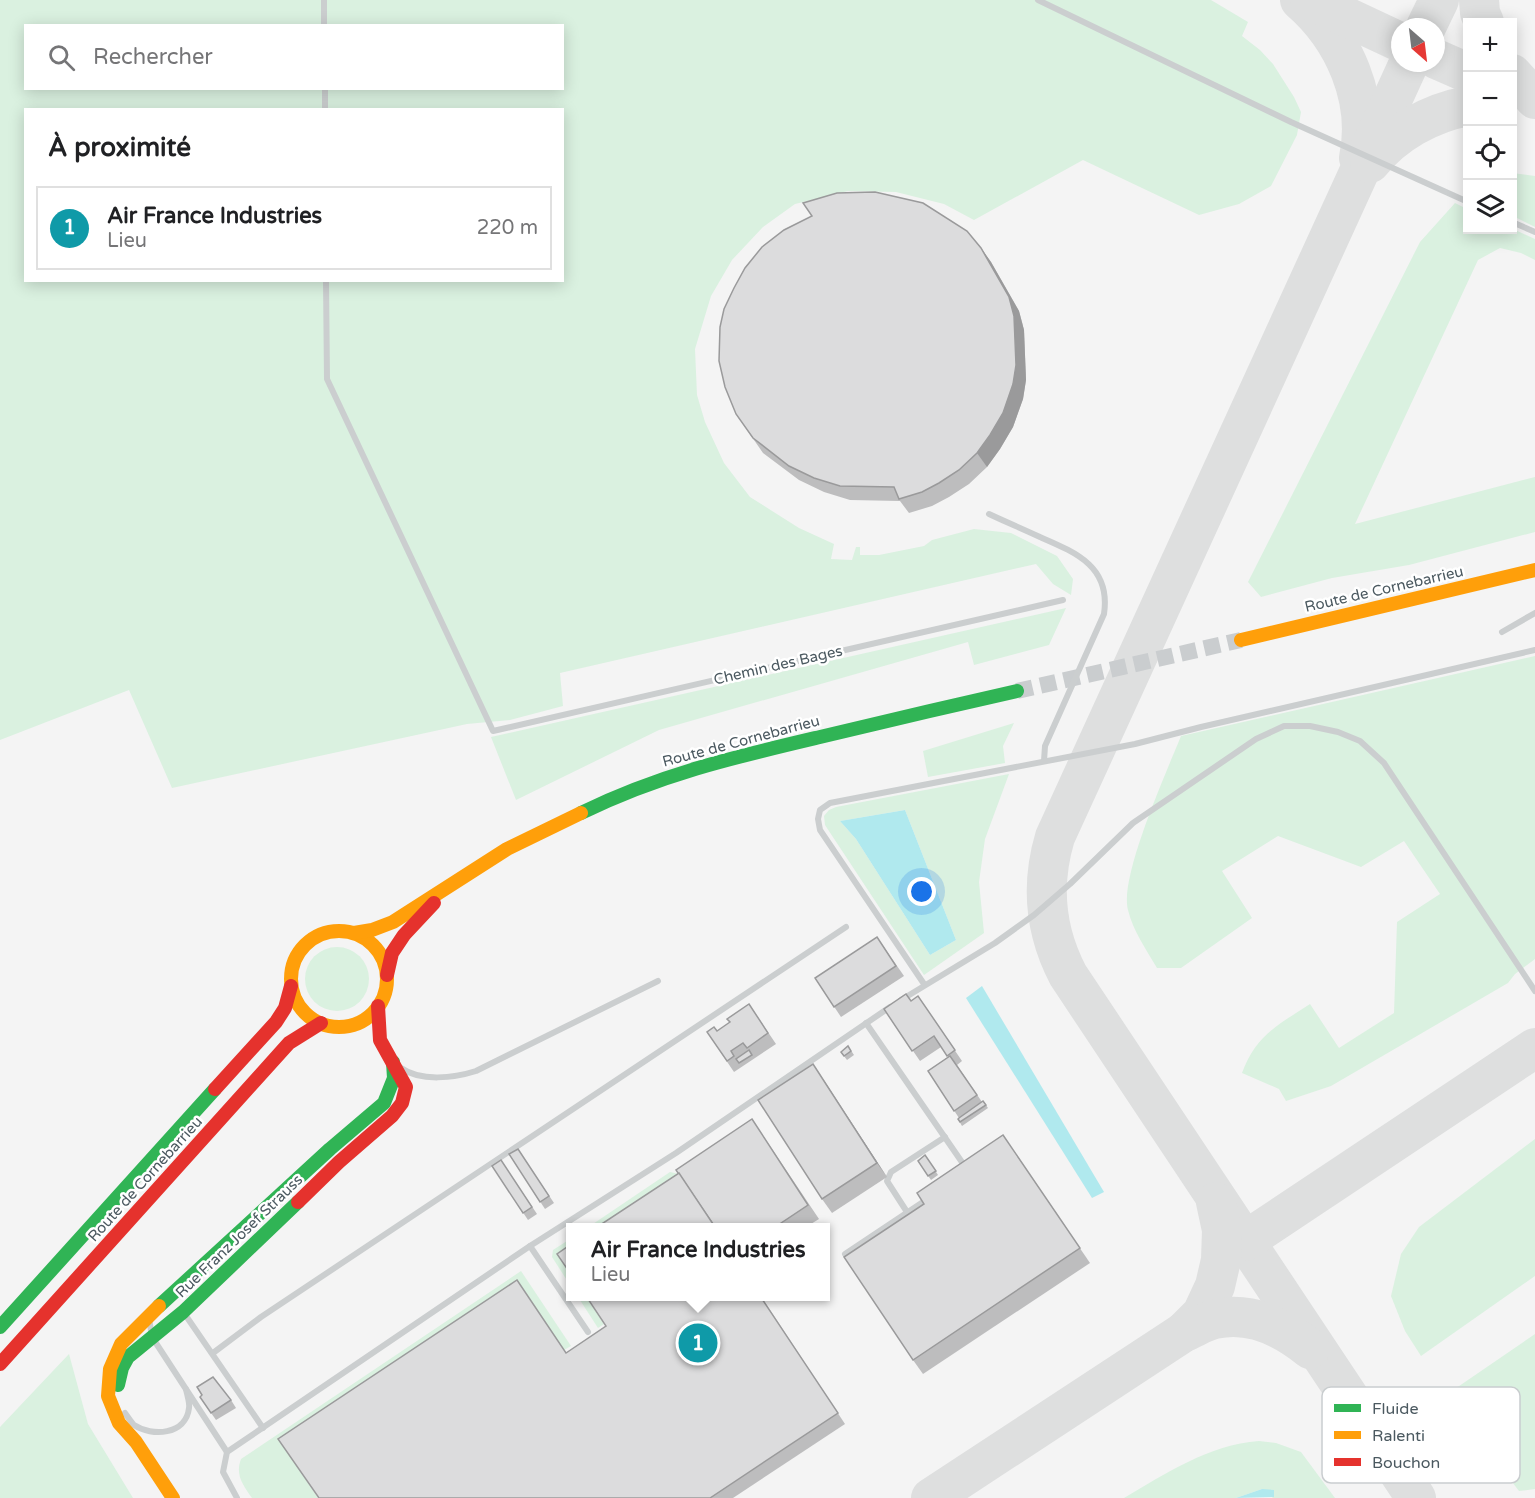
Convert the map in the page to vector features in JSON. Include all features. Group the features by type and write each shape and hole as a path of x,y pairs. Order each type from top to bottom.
{"main road":[{"name":"Route de Cornebarrieu","path":"1241,640 1535,570"},
{"name":"Route de Cornebarrieu","path":"354,933 372,930 393,922 507,849 615,796 661,778 716,761 1017,691"},
{"name":"Route de Cornebarrieu","path":"386,976 392,953 404,935 457,881"},
{"path":"338,931 354,933 367,940 383,961 386,976 385,992 378,1006 367,1017 352,1025 336,1026 321,1023 310,1017 294,998 291,986 291,969 297,954 308,942 322,934 338,931"},
{"name":"Route de Cornebarrieu","path":"0,1327 276,1022 285,1008 291,986"},
{"name":"Rue Franz Josef Strauss","path":"136,1442 117,1392 122,1368 128,1357 183,1312 339,1162 392,1116 402,1103 406,1088 380,1040 378,1006"},
{"name":"Route de Cornebarrieu","path":"0,1364 289,1043 321,1023"},
{"path":"352,1025 380,1040"},
{"name":"Rue Franz Josef Strauss","path":"173,1498 136,1442 119,1424 108,1396 108,1383 116,1353 121,1344 149,1315 304,1172 384,1103 394,1078 393,1062"}],"lane":[{"path":"324,0 324,24"},
{"path":"1038,0 1291,122 1463,200"},
{"path":"325,90 325,108"},
{"path":"1517,224 1535,232"},
{"name":"Chemin des Bages","path":"326,282 327,379 493,731 1063,600"},
{"path":"989,514 1075,552 1090,565 1101,581 1106,598 1104,614 1045,746 1044,761"},
{"path":"1502,632 1535,613"},
{"path":"924,984 820,830 818,819 820,810 830,803 1135,744 1535,650"},
{"path":"566,1223 676,1153 924,984 995,943 1034,915 1070,884 1133,823 1256,740 1284,726 1310,726 1338,732 1360,741 1384,763 1535,991"},
{"path":"213,1353 261,1317 846,927"},
{"path":"393,1062 410,1074 440,1078 458,1077 476,1071 658,981"},
{"path":"866,1023 969,1172"},
{"path":"907,1212 887,1181 888,1176 945,1137"},
{"path":"960,1177 978,1166"},
{"path":"844,1254 935,1194"},
{"path":"227,1452 566,1223"},
{"path":"530,1246 566,1299"},
{"path":"567,1301 588,1332"},
{"path":"183,1312 263,1428"},
{"path":"149,1315 152,1337 227,1452 223,1472 237,1498"},
{"path":"125,1413 133,1424 144,1429 159,1433 175,1429 185,1419 189,1408 185,1386"}],"green space":[{"path":"0,0 1211,0 1248,22 1242,36 1273,64 1294,97 1301,112 1297,135 1271,186 1239,204 1199,215 1083,160 974,220 944,204 896,192 848,191 795,204 763,227 732,260 711,296 695,349 697,395 705,422 724,463 750,497 799,528 834,544 831,559 852,560 856,547 860,547 860,555 879,555 924,546 932,540 974,529 1011,533 1057,556 1073,579 1071,595 1053,584 1036,564 560,673 563,706 510,720 467,724 172,788 129,690 0,740"},
{"path":"1517,174 1535,176 1535,227 1517,218"},
{"path":"1455,203 1463,207 1463,234 1517,234 1517,231 1535,239 1535,260 1521,253 1500,248 1478,260 1355,524 1535,477 1535,532 1409,565 1332,578 1261,597 1248,582 1420,242"},
{"path":"1066,608 1049,645 974,665 968,642 659,730 516,800 491,737"},
{"path":"1535,656 1535,959 1515,974 1508,983 1331,1086 1286,1101 1279,1089 1242,1073 1254,1049 1269,1032 1310,1004 1339,1048 1394,1013 1397,922 1440,894 1404,841 1361,867 1278,836 1222,871 1252,918 1181,968 1157,968 1133,925 1128,910 1127,894 1137,850 1181,736"},
{"path":"1014,723 1003,746 1005,763 928,777 923,751"},
{"path":"1009,774 985,839 979,882 984,933 924,975 825,825 824,816 836,807","holes":["905,810 956,940 930,955 856,839 840,821"]},
{"path":"331,947 343,947 360,956 367,967 369,979 367,991 360,1002 343,1011 331,1011 319,1006 310,997 305,985 305,973 310,961 319,952"},
{"path":"1535,1139 1535,1276 1421,1356 1405,1331 1391,1296 1401,1254 1419,1227"},
{"path":"670,1172 679,1174 625,1223 594,1223"},
{"path":"566,1242 566,1279 552,1257 553,1250"},
{"path":"521,1271 571,1346 564,1350 525,1291 286,1450 318,1498 252,1498 239,1475 241,1459"},
{"path":"581,1301 589,1301 604,1324 598,1328"},
{"path":"1535,1334 1535,1489 1519,1491 1513,1483 1520,1483 1520,1387 1458,1387"},
{"path":"69,1354 88,1424 133,1498 0,1498 0,1427"},
{"path":"1259,1441 1276,1443 1301,1452 1335,1498 1273,1498 1262,1489 1236,1498 1124,1498 1205,1454"}],"water":[{"path":"905,810 956,940 930,955 856,839 840,821"},
{"path":"982,986 1104,1192 1092,1198 966,998"},
{"path":"1262,1489 1274,1490 1274,1497 1236,1498"}],"building":[{"path":"875,192 923,203 967,231 981,248 1009,297 1014,316 1016,365 1013,384 1003,413 990,435 977,453 959,470 922,492 899,499 894,487 840,486 814,478 789,466 753,438 736,414 725,387 719,361 720,327 724,309 745,268 762,247 784,230 812,216 803,203 837,193"},
{"path":"877,937 896,966 834,1007 815,978"},
{"path":"906,994 911,1001 918,996 955,1050 947,1056 934,1036 912,1051 884,1009"},
{"path":"749,1004 768,1033 747,1048 743,1043 731,1051 734,1056 727,1061 707,1032 714,1027 717,1031 730,1022 727,1019"},
{"path":"848,1046 851,1051 844,1056 841,1052"},
{"path":"749,1050 752,1055 739,1063 736,1059"},
{"path":"950,1056 977,1095 954,1111 928,1071"},
{"path":"813,1064 877,1163 822,1199 758,1100"},
{"path":"983,1101 986,1105 960,1122 959,1118"},
{"path":"752,1119 808,1205 781,1223 712,1223 676,1170"},
{"path":"1003,1135 1080,1248 913,1360 844,1257 924,1204 917,1193"},
{"path":"518,1149 549,1196 540,1202 509,1154"},
{"path":"925,1155 936,1171 928,1176 918,1161"},
{"path":"501,1160 532,1207 523,1213 492,1166"},
{"path":"679,1173 712,1223 603,1223"},
{"path":"566,1248 566,1267 557,1254"},
{"path":"517,1280 566,1353 606,1326 589,1301 763,1301 838,1413 710,1498 319,1498 278,1439"},
{"path":"213,1377 231,1400 211,1413 200,1397 202,1395 197,1387"}],"taxiway":[{"path":"1300,0 1329,32 1350,71 1361,114 1362,136 1359,158"},
{"path":"1310,0 1391,38"},
{"path":"1430,18 1439,0"},
{"path":"1479,0 1482,18"},
{"path":"1445,63 1466,72"},
{"path":"1342,1387 1068,975 1054,941 1047,890 1055,837 1405,72"},
{"path":"1517,79 1535,99"},
{"path":"1370,163 1390,142 1414,126 1427,119 1463,107"},
{"path":"1245,1241 1535,1048"},
{"path":"1184,1332 1202,1314 1215,1286 1221,1260 1222,1230 1216,1202"},
{"path":"931,1498 1184,1332 1207,1321 1228,1317 1254,1319 1278,1328 1310,1349"},
{"path":"1406,1483 1416,1498"}],"tunnel":[{"path":"1017,691 1241,640"}],"traffic: fast":[{"path":"581,813 640,787 699,768 1017,691"},
{"path":"159,1306 330,1149 384,1103 394,1078 393,1062"},
{"path":"0,1327 215,1089"},
{"path":"118,1385 122,1368 128,1357 183,1312 298,1202"}],"traffic: slow":[{"path":"1241,640 1535,570"},
{"path":"354,933 372,930 393,922 507,849 581,813"},
{"path":"339,931 357,935 373,945 383,961 387,979 383,997 373,1013 357,1023 339,1027 321,1023 305,1013 295,997 291,979 295,961 305,945 321,935 339,931"},
{"path":"159,1306 121,1344 110,1369 108,1396 119,1423 136,1442 173,1498"}],"traffic: jam":[{"path":"387,975 392,953 404,935 434,903"},
{"path":"215,1089 276,1022 285,1008 291,986"},
{"path":"298,1202 339,1162 392,1116 402,1103 406,1087 380,1040 378,1006"},
{"path":"0,1364 289,1043 321,1023"}],"place":[{"name":"Air France Industries","path":"698,1343"}]}
